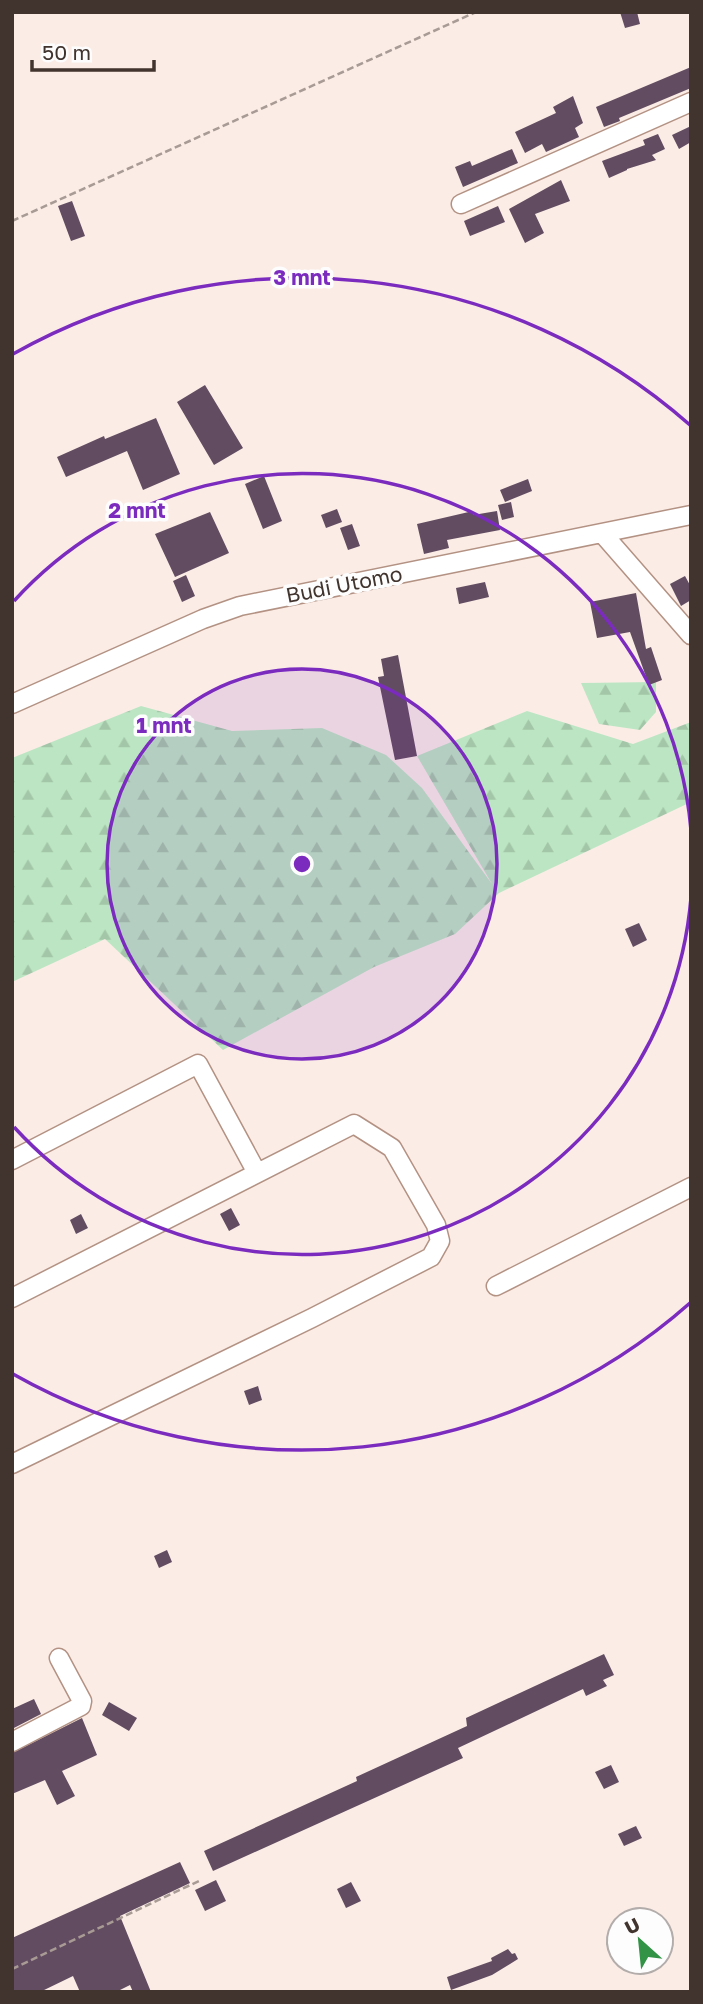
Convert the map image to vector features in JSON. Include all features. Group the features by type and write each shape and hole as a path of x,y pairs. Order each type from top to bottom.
{"street":[{"path":"461,204 691,102"},
{"name":"Budi Utomo","path":"12,704 203,619 240,606 691,515"},
{"path":"602,533 691,635"},
{"path":"12,1160 198,1064 257,1173"},
{"path":"12,1298 354,1124 392,1147 436,1224 440,1241 431,1256 312,1318 12,1464"},
{"path":"496,1286 691,1187"},
{"path":"12,1742 81,1706 82,1701 59,1658"}],"path":[{"path":"12,221 476,12"},
{"path":"12,1969 201,1880"}],"green space":[{"path":"656,682 656,712 640,730 599,724 581,683"},
{"path":"141,706 232,731 322,728 386,755 422,788 492,884 417,756 527,711 633,744 691,722 691,802 499,893 455,934 374,967 223,1050 105,939 12,982 12,758"}],"building":[{"path":"620,12 637,12 640,24 625,28"},
{"path":"691,67 691,88 604,127 596,107"},
{"path":"573,96 583,123 575,128 579,137 546,152 542,144 525,153 515,132 556,113 553,107"},
{"path":"691,126 691,142 679,149 672,135"},
{"path":"658,134 665,149 652,155 656,160 609,178 602,161 645,145 643,140"},
{"path":"512,149 518,163 463,187 455,167 470,161 472,166"},
{"path":"561,180 570,201 535,214 544,233 525,243 509,209"},
{"path":"72,201 85,236 71,241 58,206"},
{"path":"498,206 505,222 470,236 464,221"},
{"path":"205,385 243,448 214,465 177,402"},
{"path":"156,418 180,474 143,490 127,451 66,477 57,457 104,436 105,439"},
{"path":"264,476 282,521 263,529 245,484"},
{"path":"528,479 532,491 505,502 500,490"},
{"path":"511,502 514,517 502,520 498,505"},
{"path":"337,509 342,522 326,528 321,515"},
{"path":"473,511 473,515 497,511 500,530 447,540 449,548 424,554 417,524"},
{"path":"210,512 229,553 175,577 155,534"},
{"path":"352,524 360,546 348,550 340,528"},
{"path":"186,575 195,596 182,602 173,581"},
{"path":"685,576 691,587 691,600 681,606 670,584"},
{"path":"485,582 489,597 459,604 456,588"},
{"path":"636,593 646,649 651,647 662,680 649,685 630,632 597,638 590,602"},
{"path":"398,655 417,756 395,760 378,677 384,676 381,659"},
{"path":"639,923 647,940 633,947 625,929"},
{"path":"231,1208 240,1225 229,1231 220,1214"},
{"path":"81,1214 88,1228 76,1234 70,1220"},
{"path":"258,1386 262,1400 249,1405 244,1391"},
{"path":"167,1550 172,1562 159,1568 154,1556"},
{"path":"604,1654 614,1675 603,1680 607,1686 586,1696 583,1689 458,1748 463,1758 213,1871 204,1851 357,1781 356,1777 467,1726 466,1718"},
{"path":"34,1699 41,1714 12,1729 12,1709"},
{"path":"109,1702 137,1718 129,1731 102,1715"},
{"path":"82,1718 97,1755 62,1771 75,1796 57,1805 45,1780 12,1794 12,1753"},
{"path":"611,1765 619,1782 604,1789 595,1772"},
{"path":"636,1826 642,1838 624,1846 618,1834"},
{"path":"180,1862 190,1883 120,1916 151,1992 133,1992 130,1985 116,1992 80,1992 73,1976 40,1992 12,1992 12,1938"},
{"path":"216,1880 226,1901 205,1911 195,1890"},
{"path":"351,1882 361,1901 346,1908 337,1889"},
{"path":"508,1949 512,1954 515,1953 518,1959 492,1975 451,1990 447,1977 492,1961 491,1958"}]}
